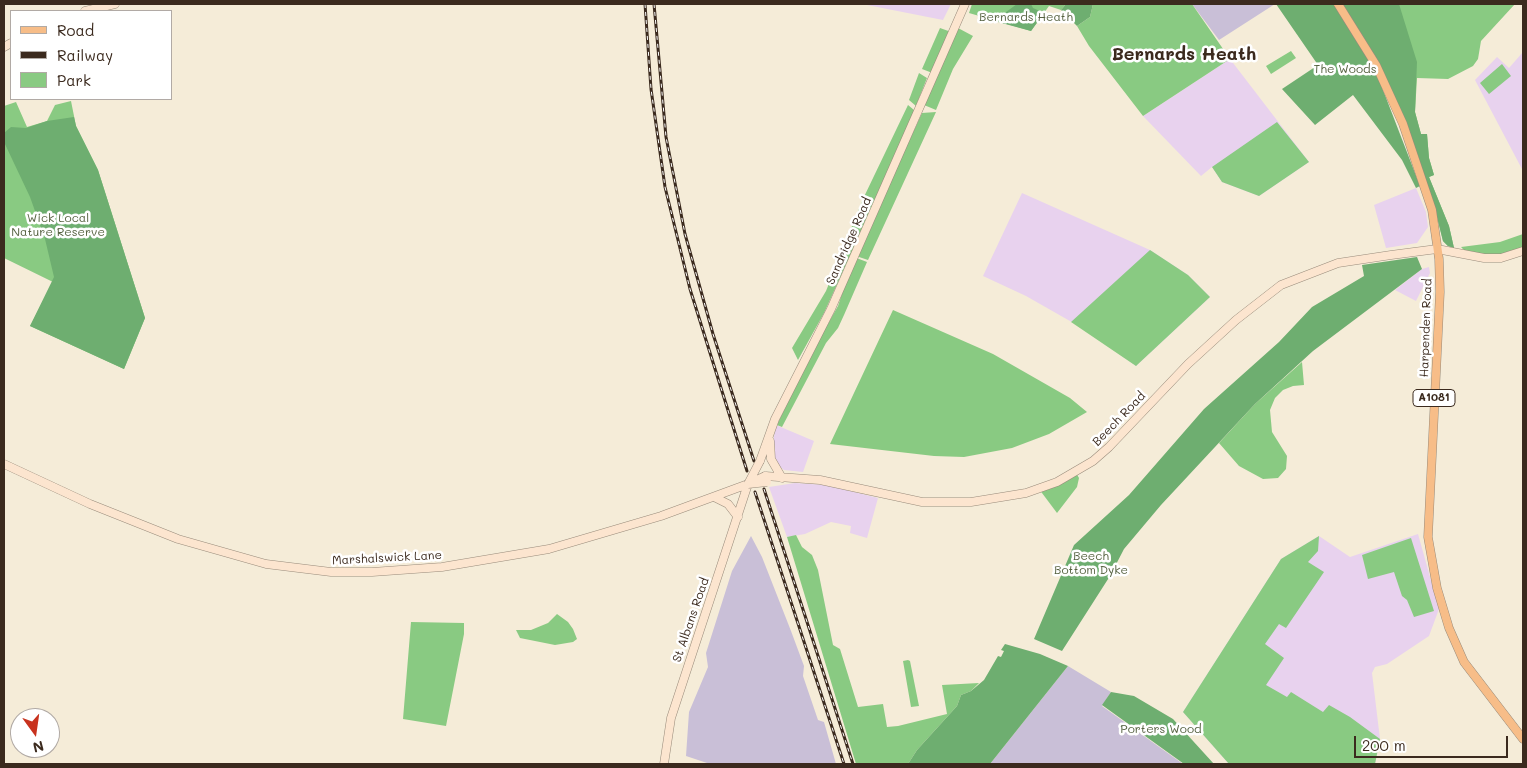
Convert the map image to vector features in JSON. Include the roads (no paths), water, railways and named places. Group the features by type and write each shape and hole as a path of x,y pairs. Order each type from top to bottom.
{"main road":[{"name":"Harpenden Road","path":"1338,4 1376,65 1403,124 1432,210 1438,249 1440,292 1428,498 1428,548 1441,603 1456,645 1479,683 1523,739"}],"street":[{"path":"90,10 115,4"},
{"name":"Sandridge Road","path":"746,487 760,461 775,419 835,301 965,4"},
{"name":"Beech Road","path":"746,487 766,479 820,480 899,499 947,503 993,500 1039,489 1075,471 1109,448 1188,364 1236,320 1281,285 1338,263 1438,249 1493,258 1501,258 1523,251"},
{"path":"770,435 771,459 782,478"},
{"name":"Marshalswick Lane","path":"4,464 90,504 178,540 266,564 332,572 397,571 442,567 549,549 589,539 746,487"},
{"name":"St Albans Road","path":"664,764 674,709 738,517 746,487"},
{"path":"716,498 728,504 738,517"}],"railway":[{"path":"645,4 651,89 665,187 690,289 747,471"},
{"path":"654,4 666,137 685,234 713,334 754,461"},
{"path":"764,489 853,764"},
{"path":"755,492 844,764"}],"district":[{"name":"Bernards Heath","path":"1184,54"}],"park label":[{"name":"The Woods","path":"1345,69"},
{"name":"Wick Local Nature Reserve","path":"58,225"},
{"name":"Beech Bottom Dyke","path":"1091,563"},
{"name":"Porters Wood","path":"1161,729"}]}
